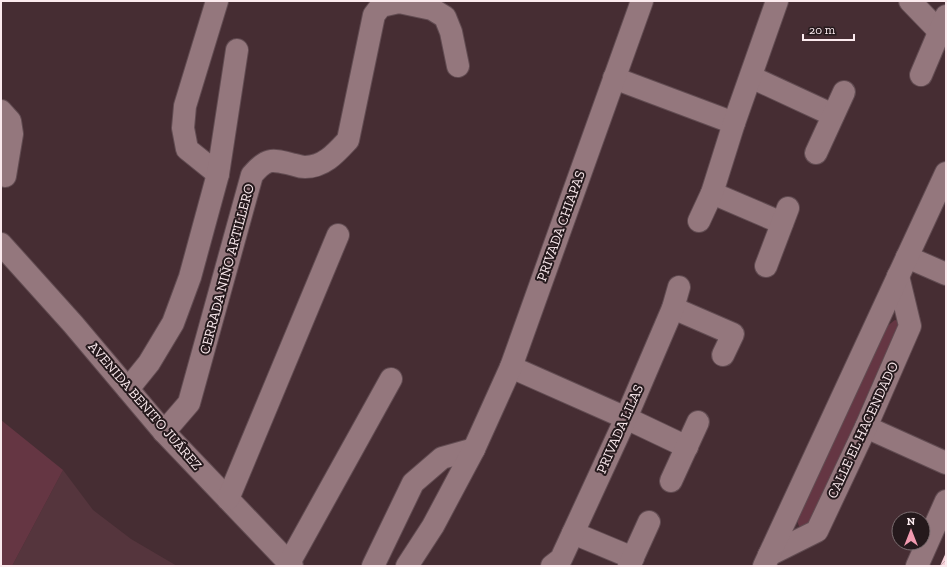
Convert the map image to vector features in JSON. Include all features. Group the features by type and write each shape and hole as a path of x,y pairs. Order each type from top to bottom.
{"street":[{"path":"217,1 185,106 183,128 187,149 218,174"},
{"name":"PRIVADA CHIAPAS","path":"407,566 433,526 474,448 511,367 642,1"},
{"path":"699,221 712,193 734,123 777,1"},
{"path":"910,1 943,24 921,75"},
{"name":"CERRADA NIÑO ARTILLERO","path":"164,432 189,403 252,176 261,165 272,160 304,167 323,163 336,154 348,140 374,15 381,6 399,2 432,9 445,17 451,32 458,66"},
{"path":"128,389 149,362 173,323 190,277 218,174 237,50"},
{"path":"751,77 834,115"},
{"path":"614,78 734,123"},
{"path":"816,153 844,92"},
{"path":"1,111 10,121 12,134 5,176"},
{"name":"CALLE EL HACENDADO","path":"767,561 946,172"},
{"path":"712,193 785,216 766,266"},
{"path":"228,499 338,235"},
{"name":"AVENIDA BENITO JUÁREZ","path":"1,244 73,324 164,432 291,565"},
{"path":"902,266 946,274"},
{"name":"CALLE EL HACENDADO","path":"767,561 817,531 866,427 910,326 902,266"},
{"name":"PRIVADA LILAS","path":"552,566 560,559 626,418 673,308 679,287"},
{"path":"673,308 733,334 723,355"},
{"path":"511,367 687,447"},
{"path":"291,565 391,379"},
{"path":"671,481 698,422"},
{"path":"866,427 946,463"},
{"path":"373,566 413,483 442,458 474,448"},
{"path":"917,566 946,501"},
{"path":"573,532 631,562 649,522"}],"shaded area":[{"path":"895,320 904,323 809,530 799,526 796,518 886,327"},
{"path":"1,420 63,470 12,566 1,566"},
{"path":"63,470 93,510 131,539 177,566 12,566"}],"building":[{"path":"946,552 946,566 940,566"}]}
